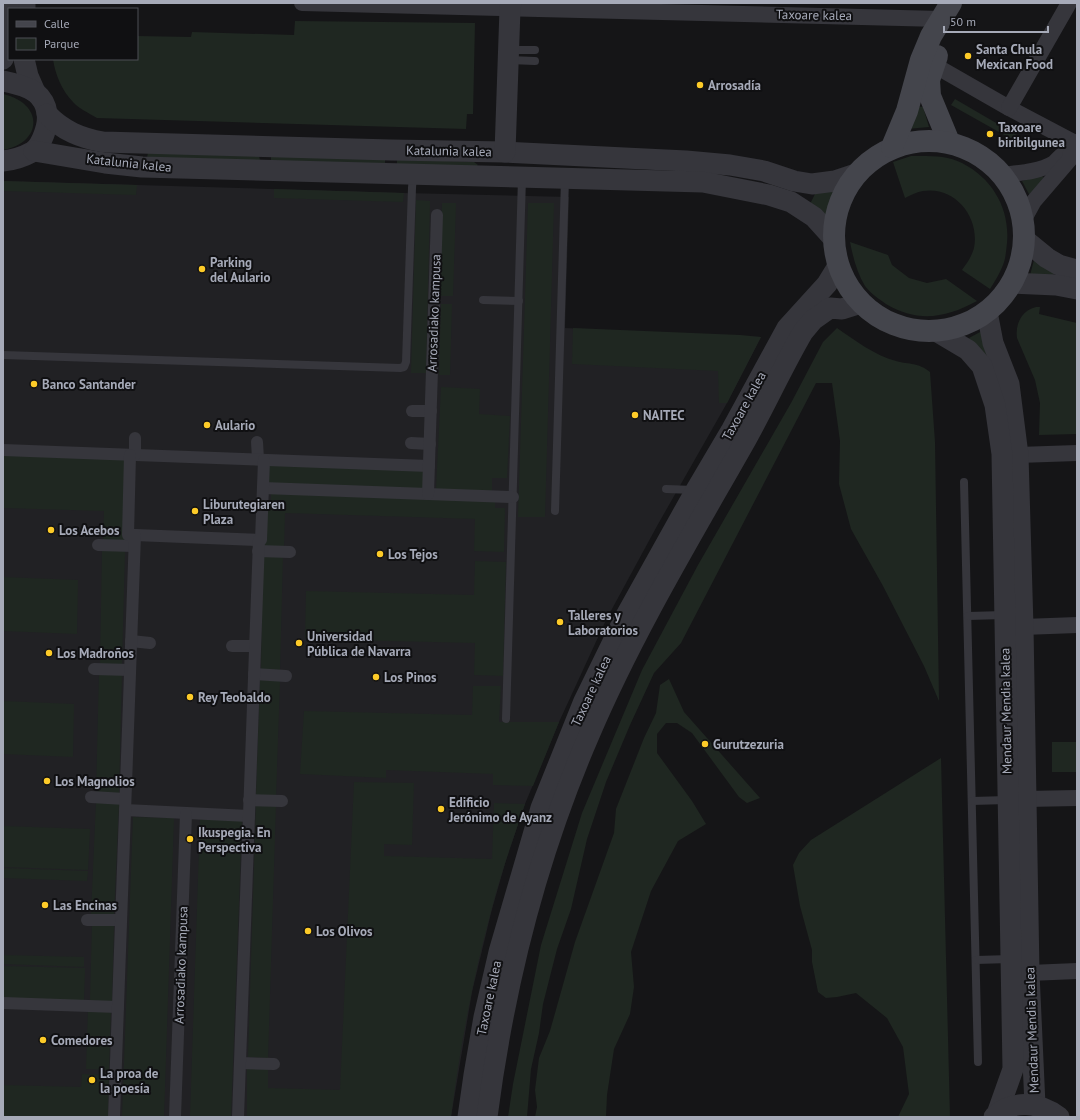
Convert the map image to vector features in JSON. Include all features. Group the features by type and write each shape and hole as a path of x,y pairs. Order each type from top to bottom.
{"main road":[{"path":"948,142 930,96 929,80 944,38 963,3"},
{"name":"Taxoare kalea","path":"892,147 907,111 921,60 931,36 946,11"},
{"path":"934,140 948,142 968,149 987,160 1002,174 1012,189 1019,204 1024,230 1021,263 1012,283 1001,299 987,312 963,325 936,331 908,329 883,319 861,303 847,286 838,266 833,238 835,215 843,193 856,174 866,163 879,154 892,147 906,143 934,140"}],"street":[{"path":"3,59 7,48 6,35 8,3"},
{"path":"1009,108 1069,3"},
{"name":"Taxoare kalea","path":"302,4 510,5 946,11"},
{"path":"505,152 510,5"},
{"path":"24,60 34,92"},
{"path":"934,65 1075,145"},
{"path":"3,81 16,84 34,92"},
{"name":"Katalunia kalea","path":"34,92 44,102 48,114 55,122 67,131 89,140 103,142 505,152 730,165 764,171 794,181 812,184 834,181 856,174"},
{"path":"3,161 14,160 34,151 45,134 48,114"},
{"path":"1002,174 1022,173 1043,168 1055,162 1063,153 1075,145"},
{"path":"1075,145 1070,159 1034,201 1024,230 1047,258 1059,265 1077,270"},
{"name":"Katalunia kalea","path":"34,151 105,163 142,167 703,182 769,195 791,202 814,217 833,238"},
{"name":"Arrosadiako kampusa","path":"428,494 437,215"},
{"name":"Taxoare kalea","path":"468,1117 484,1017 497,960 540,808 584,701 624,619 732,429 787,328 827,284 838,266"},
{"path":"1012,283 1056,285 1077,289"},
{"name":"Taxoare kalea","path":"487,1117 502,1019 526,917 554,825 590,734 614,681 666,580 744,443 804,332 813,320 830,308 842,309 861,303"},
{"name":"Mendaur Mendia kalea","path":"987,312 993,343 1009,384 1018,455 1023,627 1011,959 1013,1069 996,1116"},
{"name":"Mendaur Mendia kalea","path":"936,331 957,343 976,358 982,366 995,405 1002,454 1005,615 1029,973 1036,1105"},
{"path":"412,411 431,411"},
{"path":"134,540 128,535 133,455 136,438"},
{"path":"238,1117 258,545 261,540 263,488 258,442"},
{"path":"411,443 430,444"},
{"path":"3,450 199,456 429,466"},
{"path":"1018,455 1077,453"},
{"path":"263,488 512,497"},
{"path":"114,1117 134,540"},
{"path":"98,545 134,540 258,545 290,552"},
{"path":"1023,627 1077,625"},
{"path":"131,641 150,643"},
{"path":"232,646 255,646"},
{"path":"94,669 130,670"},
{"path":"254,674 286,676"},
{"path":"91,797 186,814 249,816"},
{"path":"1017,799 1077,798"},
{"path":"250,800 282,801"},
{"name":"Arrosadiako kampusa","path":"175,1117 186,814"},
{"path":"87,920 121,920"},
{"path":"1029,973 1077,971"},
{"path":"3,1004 118,1007"},
{"path":"240,1063 274,1064"},
{"path":"996,1116 1009,1107 1022,1104 1036,1105 1050,1110 1059,1117"}],"lane":[{"path":"508,55 535,50"},
{"path":"508,55 535,61"},
{"path":"3,355 168,357 404,367 406,362 412,188 414,174"},
{"path":"506,719 522,178"},
{"path":"556,511 565,179"},
{"path":"483,300 519,301"},
{"path":"964,482 978,1062"},
{"path":"666,489 696,490"},
{"path":"968,616 1005,615"},
{"path":"972,801 1017,799"},
{"path":"976,960 1011,959"}],"shaded area":[{"name":"Universidad Pública de Navarra","path":"3,181 569,197 565,328 761,337 727,403 657,526 606,620 559,722 525,804 506,860 492,909 472,992 451,1117 3,1117"}],"green space":[{"path":"295,21 475,23 473,114 467,114 466,129 97,118 78,107 69,98 55,70 53,60 138,60 138,36 191,37 192,32 294,35"},
{"path":"3,94 26,105 33,122 32,131 26,139 16,146 3,150"},
{"path":"955,99 1032,144 1029,149 951,105"},
{"path":"915,106 923,107 929,127 907,129"},
{"path":"148,152 259,155 260,161 147,158"},
{"path":"271,156 385,159 385,165 271,161"},
{"path":"911,156 944,157 956,160 983,177 997,196 1006,218 1007,243 1004,262 990,289 962,270 973,251 975,236 969,215 963,206 945,193 935,191 921,191 905,198 893,162"},
{"path":"397,159 474,162 478,165 476,167 397,165"},
{"path":"1041,175 1045,179 1031,198 1022,181"},
{"path":"3,181 137,185 136,195 3,191"},
{"path":"274,189 404,193 403,202 274,198"},
{"path":"834,191 826,216 810,204 816,192"},
{"path":"416,200 430,201 426,373 411,373"},
{"path":"442,203 456,203 453,296 440,296"},
{"path":"528,203 554,203 545,517 518,517"},
{"path":"850,242 888,255 892,265 909,278 927,283 946,279 977,301 954,311 932,316 909,314 898,310 880,300 865,286 856,265"},
{"path":"1034,260 1054,273 1053,276 1030,275"},
{"path":"441,304 452,304 450,375 439,375"},
{"path":"1040,307 1039,314 1077,323 1077,434 1039,435 1040,403 1035,380 1017,338 1017,328 1020,318 1027,311"},
{"path":"573,328 761,337 727,403 719,403 718,371 572,364"},
{"path":"837,328 865,347 880,355 896,361 917,365 930,372 935,442 939,701 924,666 883,586 851,529 839,484 840,441 832,383 816,383 681,643 654,673 606,782 587,839 571,909 557,949 543,1004 539,1033 531,1069 527,1117 508,1117 513,1084 541,945 582,813 642,670 698,565 791,403 823,342"},
{"path":"982,331 989,358 987,359 969,338"},
{"path":"441,387 480,389 479,414 510,416 507,478 492,478 492,492 436,489"},
{"path":"3,453 128,457 125,541 103,540 104,511 3,508"},
{"path":"269,465 424,470 424,490 268,485"},
{"path":"271,492 495,499 495,508 505,508 504,552 474,551 475,519 285,513 284,548 264,548 265,502 271,502"},
{"path":"102,549 125,550 122,666 100,665"},
{"path":"263,554 283,555 280,670 261,669"},
{"path":"475,561 506,562 503,676 474,675 475,643 305,639 306,591 474,595"},
{"path":"3,577 78,580 77,634 3,631"},
{"path":"99,673 122,674 119,793 96,793"},
{"path":"260,679 280,680 276,797 256,796"},
{"path":"669,679 684,712 760,798 747,803 739,797 692,733 677,723 666,723 657,734 657,753 692,801 706,824 678,841 651,891 631,952 634,987 630,1014 614,1049 607,1095 606,1117 535,1117 537,1107 535,1090 539,1058 550,1031 575,942 614,833 616,809 644,738 656,713 660,685"},
{"path":"473,686 501,686 499,722 559,722 533,786 493,785 493,774 386,770 386,778 300,774 304,711 472,715"},
{"path":"3,701 74,704 73,757 3,754"},
{"path":"1052,742 1077,742 1077,772 1052,772"},
{"path":"941,758 950,1117 898,1117 909,1094 903,1047 887,1018 856,993 826,998 818,992 812,962 812,950 800,906 793,865 799,853 811,840"},
{"path":"354,782 414,783 412,845 384,844 384,856 492,859 494,803 525,804 499,882 485,934 463,1038 451,1117 247,1117 247,1066 268,1066 268,1088 340,1090"},
{"path":"96,802 119,803 114,915 91,914"},
{"path":"256,803 276,804 268,1058 248,1057"},
{"path":"133,817 174,818 164,1117 122,1117"},
{"path":"200,819 242,821 231,1117 190,1117"},
{"path":"3,826 90,829 88,870 3,867"},
{"path":"3,868 88,871 87,881 3,878"},
{"path":"92,923 114,924 112,1002 90,1001"},
{"path":"3,955 84,957 84,967 3,964"},
{"path":"3,966 85,968 84,1001 3,998"},
{"path":"88,1008 111,1009 109,1070 86,1069"},
{"path":"82,1074 109,1075 108,1117 3,1117 3,1085 81,1087"}],"place":[{"name":"Santa Chula Mexican Food","path":"968,56"},
{"name":"Arrosadía","path":"700,85"},
{"name":"Taxoare biribilgunea","path":"990,134"},
{"name":"Parking del Aulario","path":"202,269"},
{"name":"Banco Santander","path":"34,384"},
{"name":"NAITEC","path":"635,415"},
{"name":"Aulario","path":"207,425"},
{"name":"Liburutegiaren Plaza","path":"195,511"},
{"name":"Los Acebos","path":"51,530"},
{"name":"Los Tejos","path":"380,554"},
{"name":"Talleres y Laboratorios","path":"560,622"},
{"name":"Universidad Pública de Navarra","path":"299,643"},
{"name":"Los Madroños","path":"49,653"},
{"name":"Los Pinos","path":"376,677"},
{"name":"Rey Teobaldo","path":"190,697"},
{"name":"Gurutzezuria","path":"705,744"},
{"name":"Los Magnolios","path":"47,781"},
{"name":"Edificio Jerónimo de Ayanz","path":"441,809"},
{"name":"Ikuspegia. En Perspectiva","path":"190,839"},
{"name":"Las Encinas","path":"45,905"},
{"name":"Los Olivos","path":"308,931"},
{"name":"Comedores","path":"43,1040"},
{"name":"La proa de la poesía","path":"92,1080"}]}
